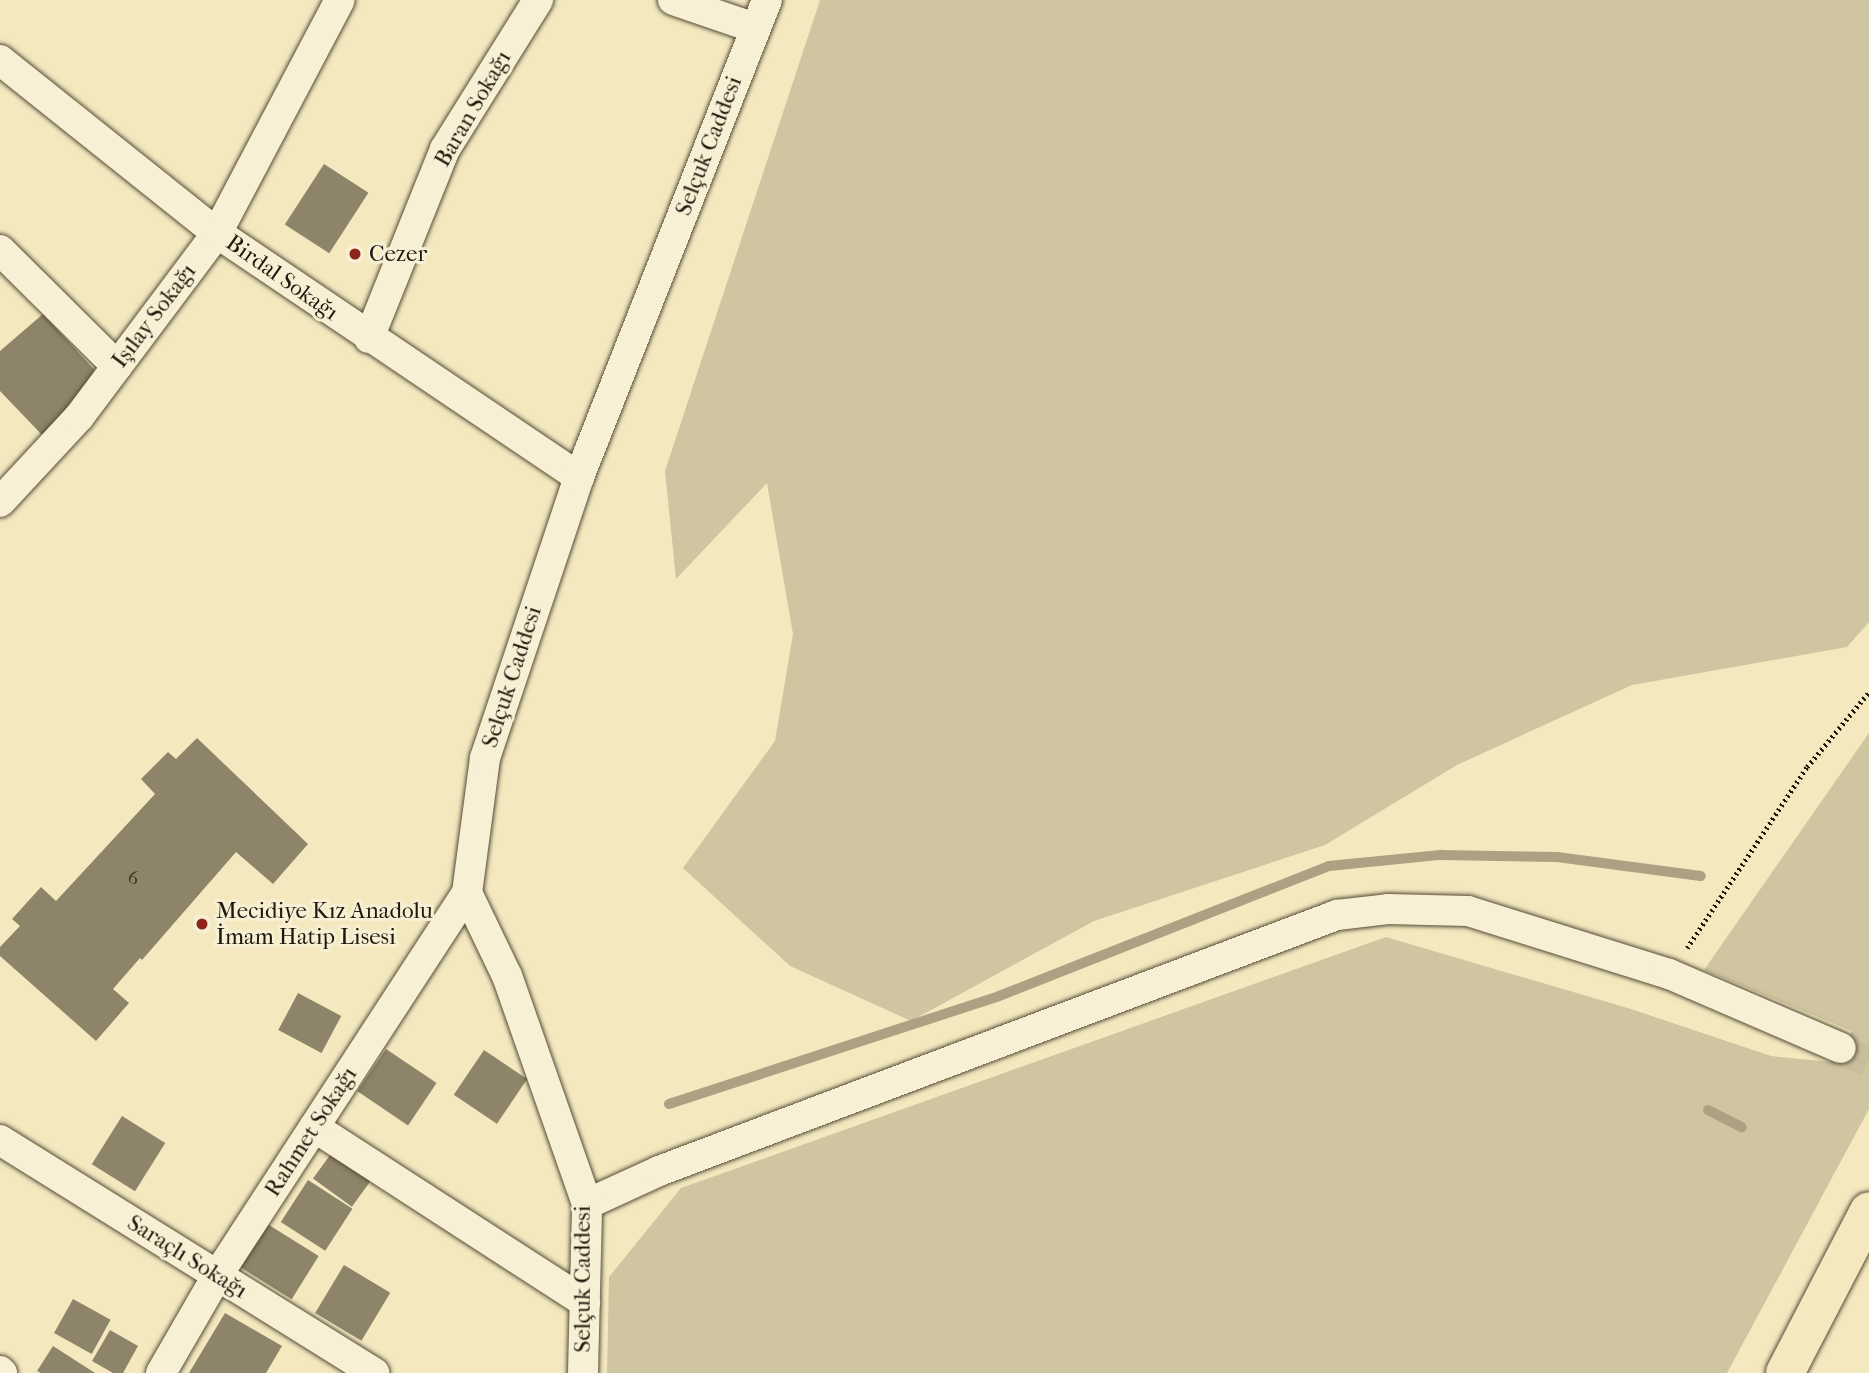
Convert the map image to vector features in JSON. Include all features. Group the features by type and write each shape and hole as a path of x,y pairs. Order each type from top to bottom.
{"highway":[{"path":"1785,1373 1869,1211"}],"street":[{"name":"Işılay Sokağı","path":"0,502 79,417 217,233 340,0"},
{"name":"Baran Sokağı","path":"369,338 445,149 538,0"},
{"path":"673,0 755,28"},
{"name":"Selçuk Caddesi","path":"583,1373 587,1203 507,976 467,893 485,758 579,477 767,0"},
{"name":"Birdal Sokağı","path":"0,60 217,233 369,338 579,477"},
{"path":"0,250 117,366"},
{"name":"Rahmet Sokağı","path":"161,1373 217,1276 467,893"},
{"path":"587,1203 659,1171 1337,915 1388,909 1468,911 1669,974 1841,1048"},
{"path":"314,1127 584,1302"},
{"name":"Saraçlı Sokağı","path":"0,1140 375,1373"}],"path":[{"path":"1669,974 1808,767 1869,692"}],"shaded area":[{"path":"820,0 1869,0 1869,622 1847,647 1632,685 1457,765 1325,845 1094,921 911,1021 790,966 683,868 775,741 793,634 767,483 676,579 665,471"},
{"path":"1869,733 1869,1109 1727,1373 607,1373 609,1277 681,1188 1386,937 1631,1009 1771,1056 1831,1062 1852,1031 1704,970"}],"building":[{"path":"324,164 368,193 329,253 285,224"},
{"path":"43,314 100,376 44,437 0,391 0,351"},
{"path":"197,738 308,844 273,884 236,852 142,960 140,958 113,989 129,1003 96,1041 0,956 0,947 20,926 12,919 41,887 56,901 155,794 141,779 168,752 176,759"},
{"path":"298,993 341,1016 322,1053 278,1030"},
{"path":"386,1049 437,1083 408,1125 357,1091"},
{"path":"484,1050 527,1079 497,1124 454,1095"},
{"path":"122,1116 165,1143 135,1191 92,1164"},
{"path":"333,1151 372,1179 352,1207 313,1179"},
{"path":"308,1180 352,1209 325,1251 281,1222"},
{"path":"261,1220 319,1256 292,1299 234,1263"},
{"path":"344,1265 390,1293 361,1341 315,1313"},
{"path":"73,1299 111,1320 92,1354 54,1333"},
{"path":"225,1313 282,1346 266,1373 189,1373"},
{"path":"110,1330 138,1346 123,1373 113,1373 92,1361"},
{"path":"53,1346 95,1373 37,1371"}],"waterway":[{"path":"669,1104 999,996 1329,866 1440,855 1557,857 1701,876"},
{"path":"1708,1110 1742,1127"}],"tunnel":[{"path":"1841,1048 1869,1063"}],"place":[{"name":"Cezer","path":"355,254"},
{"name":"Mecidiye Kız Anadolu İmam Hatip Lisesi","path":"202,924"}]}
